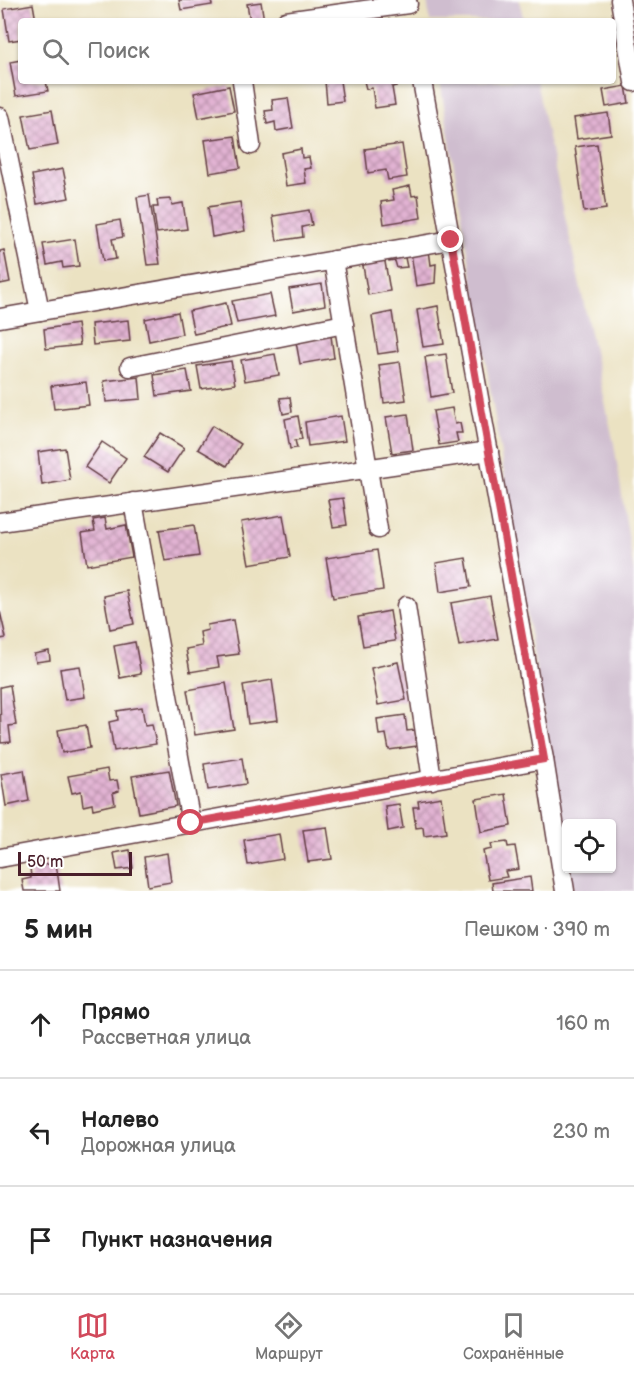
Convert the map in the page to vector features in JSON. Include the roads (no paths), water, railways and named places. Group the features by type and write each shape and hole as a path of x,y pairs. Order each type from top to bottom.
{"street":[{"path":"620,0 634,82"},
{"path":"314,18 409,8"},
{"path":"242,84 250,145"},
{"path":"423,84 544,759 565,891"},
{"path":"0,117 40,311"},
{"path":"0,318 451,240"},
{"path":"333,260 378,530"},
{"path":"129,368 344,324"},
{"path":"0,522 489,451"},
{"path":"133,502 191,823"},
{"path":"406,606 432,780"},
{"path":"0,858 544,759"}]}
